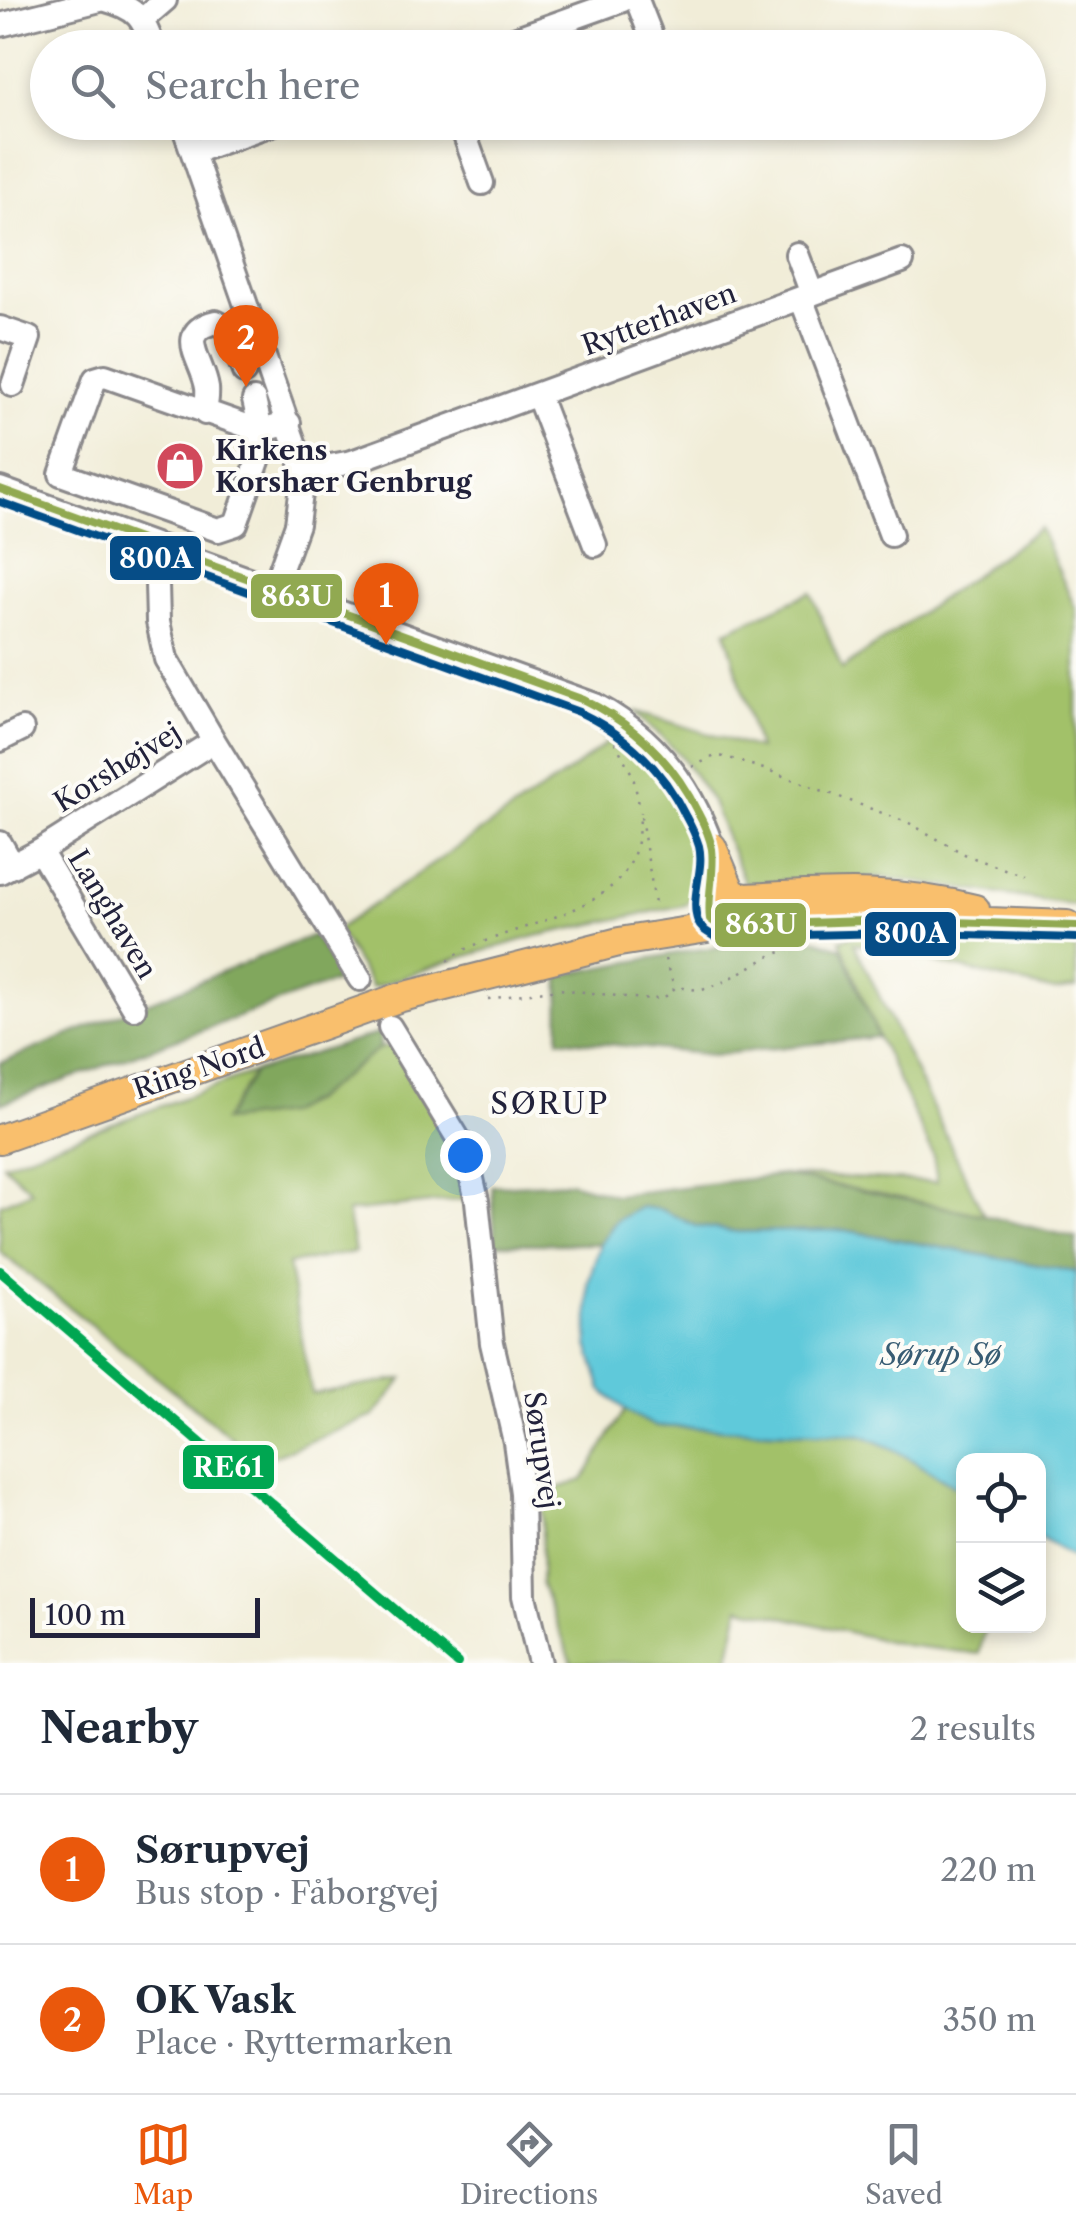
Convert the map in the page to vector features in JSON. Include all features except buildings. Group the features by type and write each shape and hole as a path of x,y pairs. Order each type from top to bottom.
{"main road":[{"path":"712,848 722,911"},
{"path":"722,911 735,895 745,898 842,892 891,894 1072,926"},
{"path":"722,911 1072,926"},
{"name":"Ring Nord","path":"398,998 479,963 554,942 722,911"},
{"name":"Ring Nord","path":"0,1139 398,998 652,936 722,911"}],"street":[{"path":"0,25 103,0 128,6 143,19 147,30"},
{"path":"143,19 166,0"},
{"path":"540,30 624,0"},
{"path":"637,0 649,30"},
{"path":"189,140 304,471 297,524 274,588"},
{"path":"194,152 228,140"},
{"path":"467,140 482,182"},
{"path":"797,254 806,296 891,535"},
{"name":"Rytterhaven","path":"304,471 352,462 902,260"},
{"path":"206,412 207,389 192,342 199,327 216,322 229,329 244,372"},
{"path":"0,328 29,338 13,386"},
{"path":"254,400 261,431 259,458 236,524 218,530 61,474 94,379 104,376 261,431 289,423"},
{"path":"538,396 595,546"},
{"path":"0,488 594,705 647,740 678,776 697,809 712,848"},
{"path":"162,547 158,622 166,659 360,979"},
{"path":"0,740 22,728"},
{"name":"Korshøjvej","path":"6,869 214,742"},
{"path":"0,843 6,869"},
{"name":"Langhaven","path":"40,851 134,1008"},
{"name":"Sørupvej","path":"390,1027 458,1140 470,1170 477,1201 492,1343 516,1442 524,1596 540,1663"}],"path":[{"path":"609,736 628,764 636,787 655,904"},
{"path":"678,776 695,764 716,756 726,757 909,823 968,856 1024,876"},
{"path":"430,981 461,951 609,890 628,868 634,854 641,812"},
{"path":"482,1000 558,989 650,1000 666,996 676,987 698,990 720,984 770,956 806,944"},
{"path":"663,953 676,987"}],"green space":[{"path":"1040,528 1076,610 1076,905 879,877 745,884 711,800 680,755 635,711 758,749 726,631 811,592 842,669"},
{"path":"583,710 621,733 611,744 616,750 629,739 668,782 689,816 700,853 699,882 692,897 685,905 536,936 372,988 337,929 608,742 579,717"},
{"path":"862,932 954,932 1076,948 1076,988 1055,991 854,943 984,1215 782,1175 937,1182 933,1155 878,1037 840,940"},
{"path":"313,935 342,979 0,1104 0,1063"},
{"path":"806,936 842,948 878,1037 713,1055 559,1039 560,975 694,950"},
{"path":"380,1033 380,1048 313,1100 285,1114 223,1121 254,1072"},
{"path":"392,1046 458,1153 468,1199 347,1212 355,1252 288,1264 312,1394 403,1379 374,1416 261,1461 0,1252 0,1204 32,1191 3,1164 254,1072 224,1120 310,1102 380,1048"},
{"path":"782,1175 984,1215 1076,1238 1076,1272 844,1230 738,1232 696,1226 662,1210 616,1221 600,1244 495,1244 492,1186 570,1182 615,1195"},
{"path":"625,1410 655,1426 862,1435 892,1448 956,1487 956,1633 984,1633 979,1654 904,1645 740,1607 728,1663 572,1663 541,1583 543,1493 583,1480"}],"water":[{"name":"Sørup Sø","path":"641,1207 662,1210 696,1226 738,1232 844,1230 1076,1272 1076,1559 1046,1541 1046,1453 956,1453 956,1487 892,1448 862,1435 654,1426 625,1410 602,1390 588,1345 588,1283 600,1244 616,1221"}],"transit line":[{"name":"863U","path":"0,489 603,710 651,746 688,794 711,844 710,919 720,926 891,920 1076,926"},
{"name":"800A","path":"0,502 579,712 613,731 655,769 692,827 700,855 696,913 703,929 715,937 891,933 1076,938"},
{"name":"RE61","path":"0,1271 457,1663"}],"place":[{"name":"OK Vask","path":"246,387"},
{"name":"Kirkens Korshær Genbrug","path":"180,466"},
{"name":"Sørupvej","path":"386,645"}],"district":[{"name":"SØRUP","path":"550,1103"}]}
